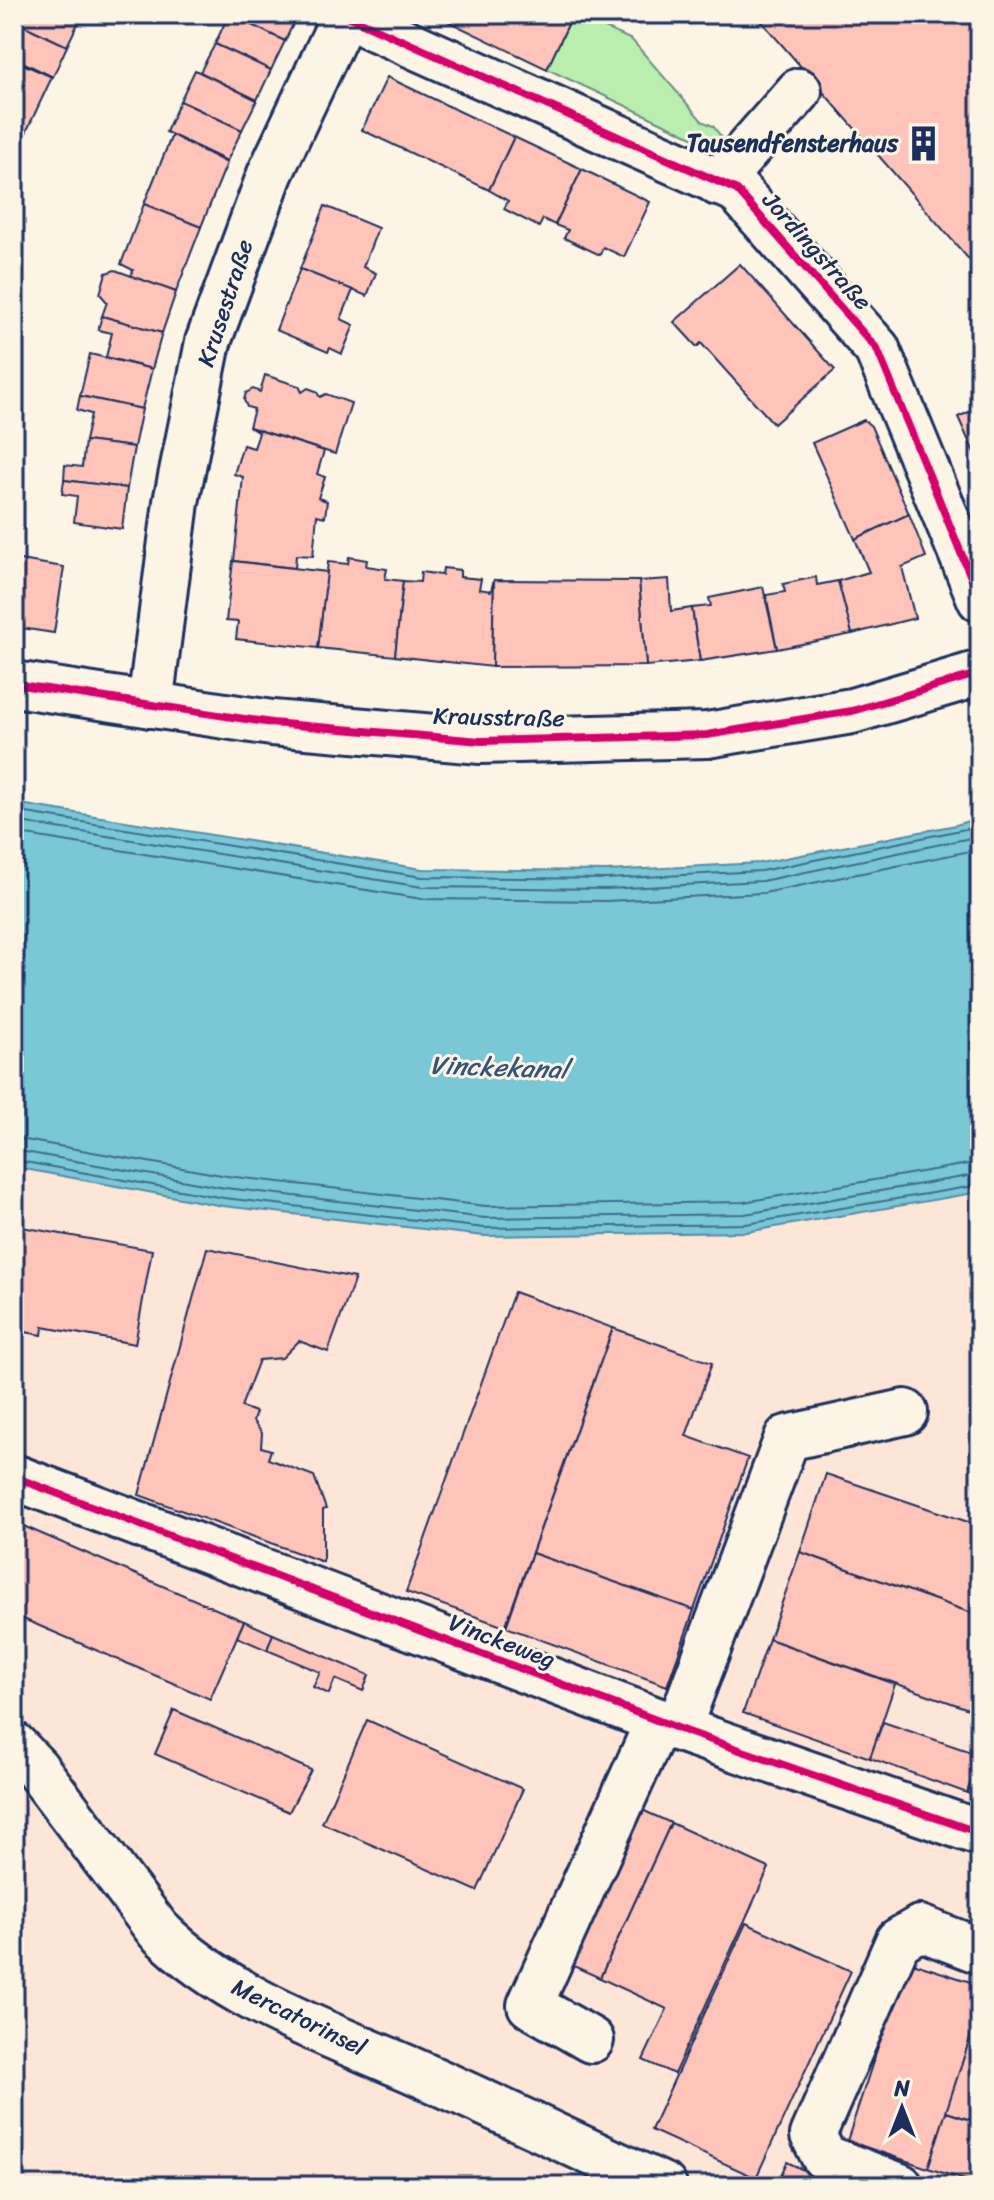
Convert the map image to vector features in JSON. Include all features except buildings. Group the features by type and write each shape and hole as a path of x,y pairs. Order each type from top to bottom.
{"street":[{"name":"Jordingstraße","path":"345,14 737,190 877,349 980,599"},
{"name":"Krusestraße","path":"150,705 176,502 208,342 270,174 345,14"},
{"path":"718,183 799,91"},
{"name":"Krausstraße","path":"14,684 88,692 150,705 272,723 481,741 707,735 852,711 980,673"},
{"path":"591,2040 530,2005 668,1725 787,1438 905,1412"},
{"name":"Vinckeweg","path":"14,1477 668,1725 980,1833"},
{"name":"Mercatorinsel","path":"14,1745 36,1768 158,1930 179,1951 205,1969 296,2019 664,2186"},
{"path":"900,2186 824,2157 813,2135 898,1941 920,1928 980,1951"}],"shaded area":[{"path":"14,1167 223,1206 484,1236 746,1232 980,1192 980,2186 14,2186"}],"green space":[{"path":"573,14 596,14 592,22 632,40 702,121 713,126 732,151 731,155 547,69"}],"water":[{"name":"Vinckekanal","path":"14,803 422,869 606,871 760,863 956,825 980,817 980,1192 746,1232 484,1236 223,1206 14,1167"}],"cycle path":[{"path":"345,15 737,190 877,349 980,599"},
{"path":"14,684 272,723 481,741 707,735 852,711 980,673"},
{"path":"14,1477 688,1732 980,1833"}],"place":[{"name":"Tausendfensterhaus","path":"924,143"}]}
